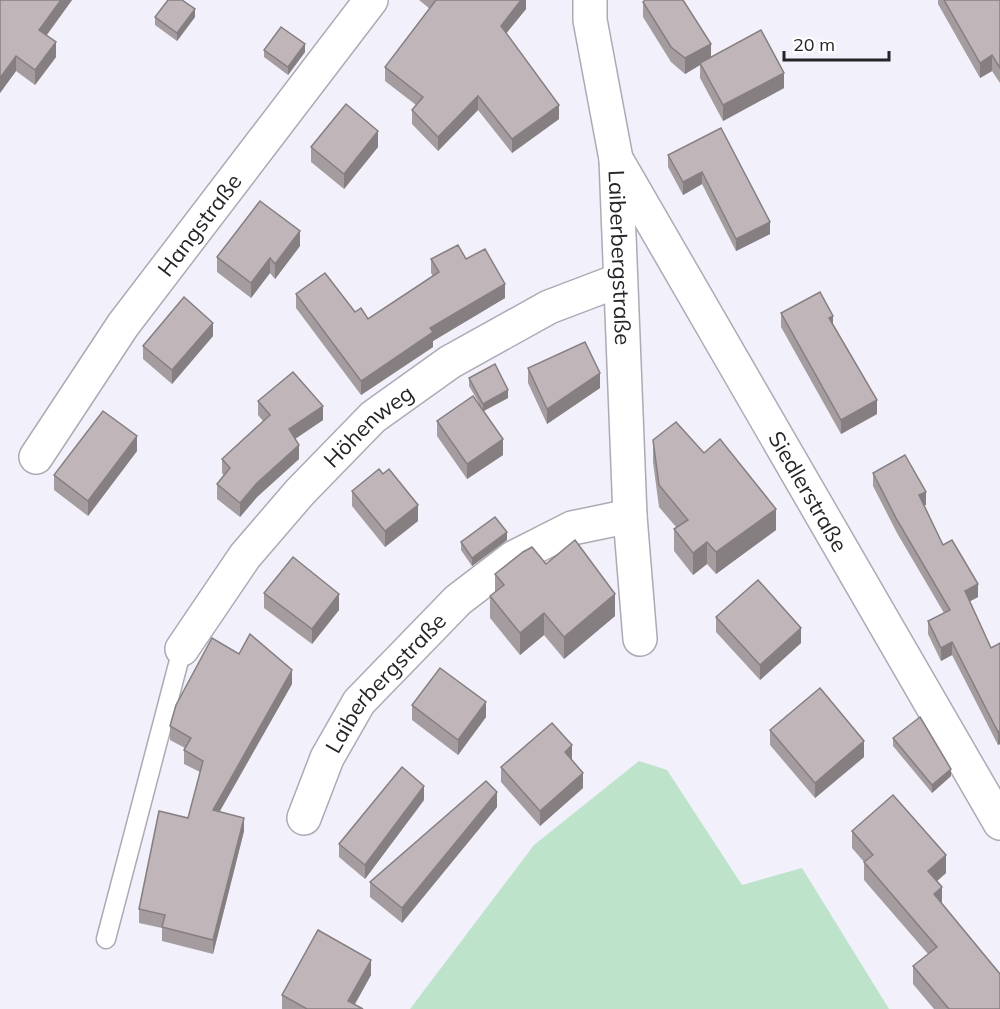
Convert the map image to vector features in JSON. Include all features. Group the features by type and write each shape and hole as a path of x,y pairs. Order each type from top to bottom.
{"street":[{"name":"Hangstraße","path":"36,457 123,325 371,0"},
{"name":"Laiberbergstraße","path":"590,0 590,20 616,159 630,516 640,639"},
{"name":"Siedlerstraße","path":"616,159 1000,823"},
{"name":"Höhenweg","path":"182,649 245,556 300,492 373,417 450,362 539,312 620,280"},
{"name":"Laiberbergstraße","path":"304,818 327,758 359,702 458,600 513,558 572,528 630,516"}],"lane":[{"path":"106,939 182,649"}],"green space":[{"path":"639,761 667,770 742,885 802,868 889,1009 410,1009 534,845"}],"building":[{"path":"0,0 61,0 39,30 56,42 35,70 16,56 0,78"},
{"path":"168,0 182,0 195,9 177,33 155,17"},
{"path":"436,0 521,0 501,26 559,105 512,139 478,96 438,137 412,110 423,97 385,67"},
{"path":"645,0 683,0 711,44 685,58 671,47 643,2"},
{"path":"944,0 1000,0 1000,68 992,55 980,63"},
{"path":"281,27 305,44 288,67 264,50"},
{"path":"761,30 784,73 723,105 700,63"},
{"path":"346,104 378,131 344,174 311,147"},
{"path":"721,128 770,222 736,239 702,172 683,182 668,155"},
{"path":"260,201 300,231 275,264 270,258 251,283 217,257"},
{"path":"458,245 466,259 485,249 505,284 430,328 433,332 361,381 296,294 325,273 355,312 361,308 368,319 439,272 431,259"},
{"path":"820,292 833,316 829,318 877,400 841,420 781,313"},
{"path":"184,297 213,323 172,370 143,346"},
{"path":"585,342 600,373 547,409 528,368"},
{"path":"495,364 508,390 483,404 469,378"},
{"path":"293,372 323,406 289,429 299,445 257,483 240,503 217,484 230,468 222,459 270,415 258,401"},
{"path":"473,396 503,439 467,464 437,421"},
{"path":"103,411 137,436 88,501 54,475"},
{"path":"676,422 704,453 720,439 776,509 716,552 707,542 693,553 674,529 688,520 659,485 653,440"},
{"path":"905,455 926,492 919,495 943,545 952,540 978,584 965,591 991,648 1000,643 1000,731 998,732 952,642 941,648 928,621 950,610 897,520 873,473"},
{"path":"379,469 383,474 389,469 418,505 385,531 352,491"},
{"path":"495,517 507,532 472,558 461,542"},
{"path":"575,540 615,594 564,637 544,613 520,633 490,596 504,585 495,574 532,547 546,564"},
{"path":"293,557 339,594 312,629 264,593"},
{"path":"758,580 801,628 760,665 716,617"},
{"path":"250,634 292,670 213,810 244,818 213,940 162,927 165,915 139,909 159,811 188,818 203,761 184,750 191,738 170,726 176,705 212,638 239,654"},
{"path":"440,668 486,702 458,740 412,705"},
{"path":"820,688 864,741 815,783 770,730"},
{"path":"920,717 951,769 932,785 893,738"},
{"path":"552,723 572,745 565,752 583,773 540,811 501,767"},
{"path":"402,767 424,786 365,865 339,844"},
{"path":"486,781 497,792 402,908 370,882"},
{"path":"893,795 946,855 928,871 942,887 934,894 1000,974 1000,1009 949,1009 913,966 937,947 864,862 873,855 852,831"},
{"path":"318,930 371,960 348,1001 363,1009 307,1009 282,995"}]}
